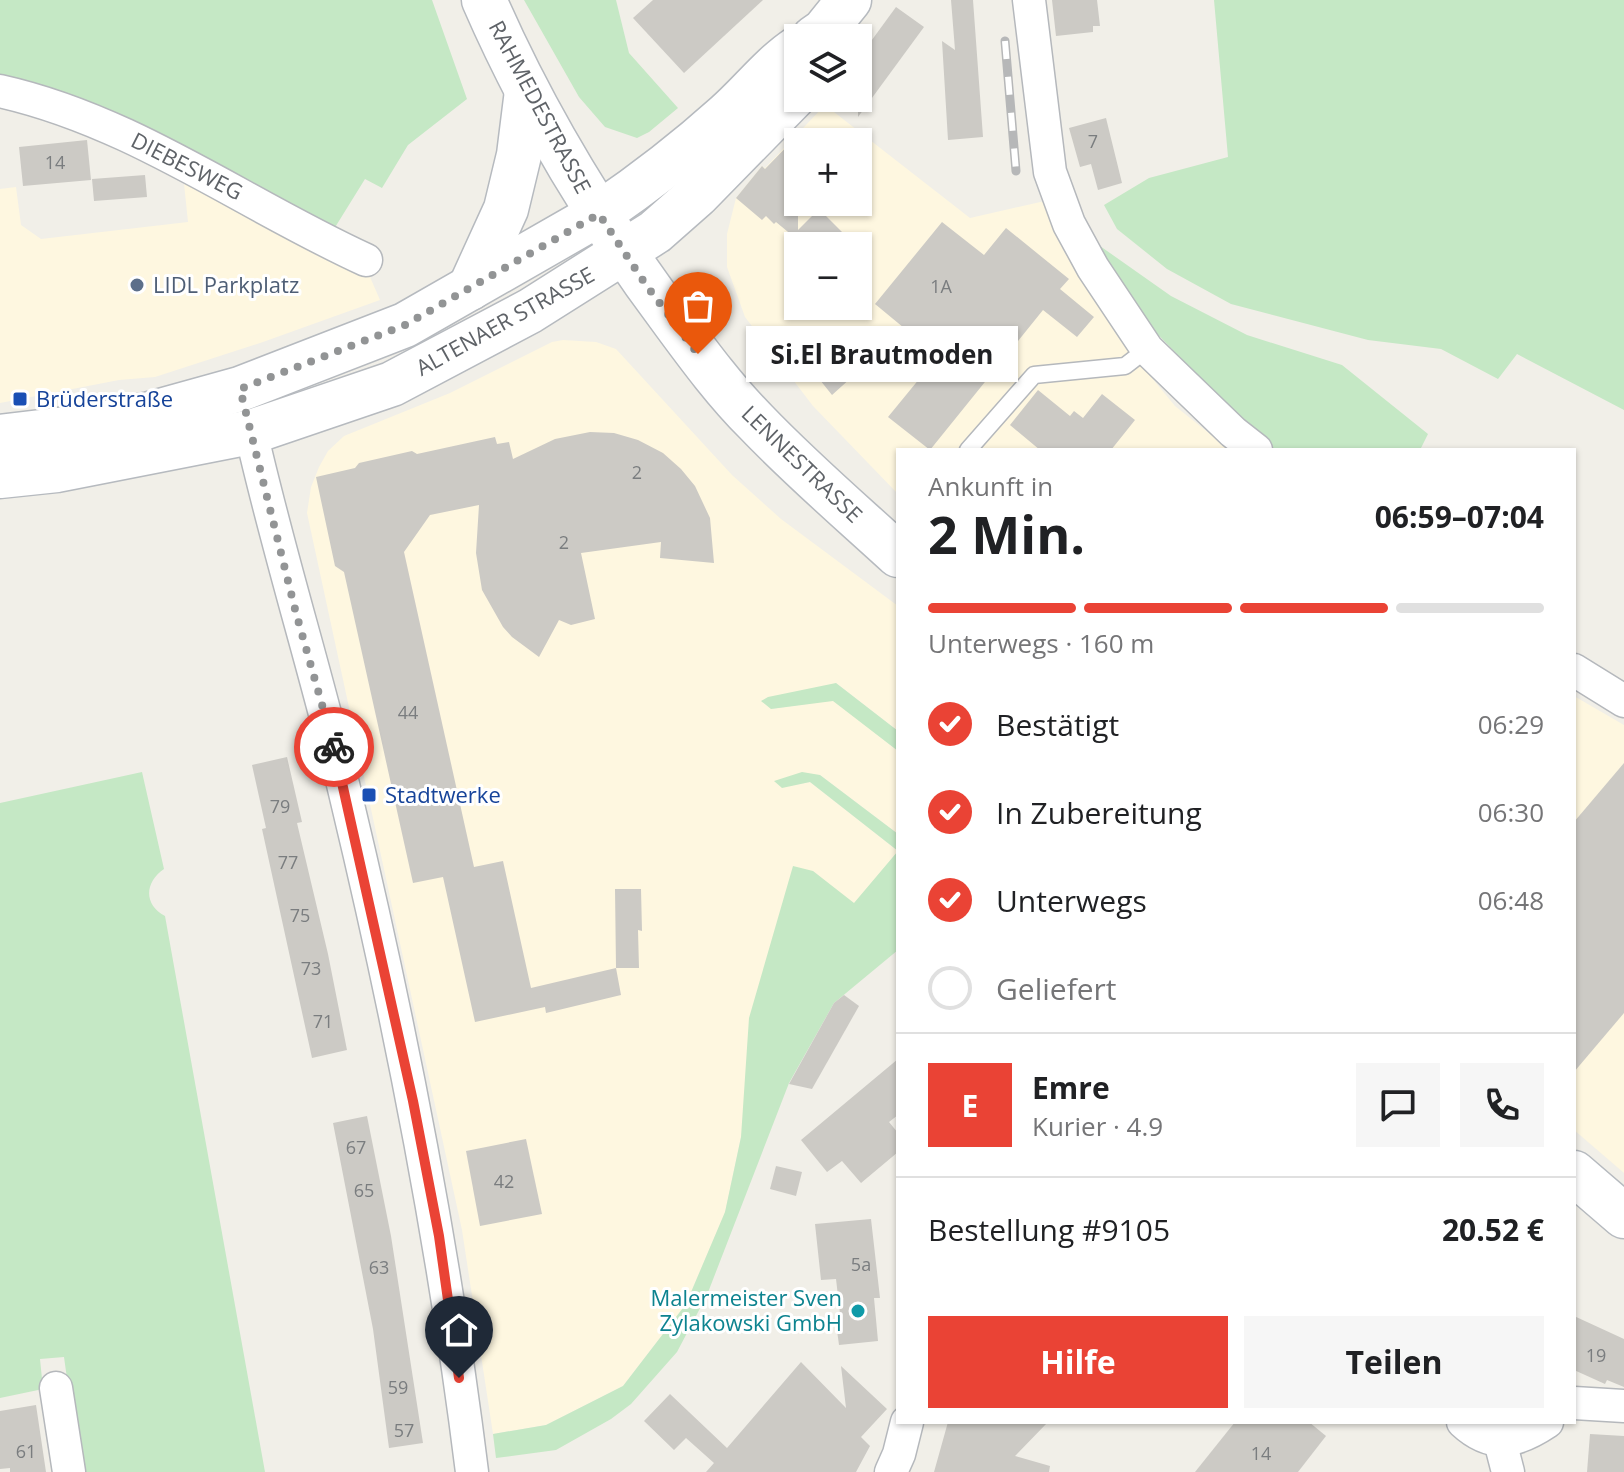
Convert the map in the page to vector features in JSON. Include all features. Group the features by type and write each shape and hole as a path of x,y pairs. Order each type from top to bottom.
{"main road":[{"name":"RAHMEDESTRASSE","path":"484,0 527,91 624,253"},
{"name":"ALTENAER STRASSE","path":"0,437 91,426 150,414 240,389 405,325 599,214 668,164 724,117 784,59"},
{"path":"470,288 506,209 519,155 527,91"},
{"name":"ALTENAER STRASSE","path":"0,476 71,467 251,432 392,384 530,311 624,253 683,209 784,106"},
{"name":"LENNESTRASSE","path":"624,253 698,354 754,420 821,486 893,540"},
{"path":"240,389 251,432"},
{"path":"1576,1175 1624,1216"}],"street":[{"path":"1029,0 1050,172 1069,224 1093,268 1147,349 1253,448"},
{"name":"DIEBESWEG","path":"0,91 67,111 138,139 366,260"},
{"path":"251,432 271,519 347,799 413,1101 439,1236 472,1472"},
{"path":"1576,671 1624,701"},
{"path":"56,1388 69,1472"},
{"path":"1576,1403 1624,1406"},
{"path":"891,1472 906,1424"},
{"path":"1466,1424 1477,1433 1500,1441 1528,1435 1544,1424"},
{"path":"1500,1441 1508,1472"}],"lane":[{"path":"970,448 1034,375 1125,366 1147,349"}],"shaded area":[{"path":"818,112 834,112 855,128 803,128"},
{"path":"872,142 970,218 1045,201 1063,250 1118,337 1175,406 1228,448 896,448 896,492 813,406 745,317 727,267 727,234 736,198 762,166 765,168 784,148 784,216 872,216"},
{"name":"LIDL Parkplatz","path":"183,174 370,277 380,300 155,377 119,380 0,403 0,189 16,187 21,225 41,239 188,222"},
{"path":"552,342 596,342 616,349 732,475 781,519 896,605 896,729 836,683 771,709 833,700 896,749 896,832 820,775 783,787 810,782 896,849 896,853 854,904 813,871 741,1137 725,1213 686,1304 623,1386 546,1425 493,1434 462,1230 307,513 311,487 319,467 328,451 344,436 450,393"},
{"path":"1576,697 1624,725 1624,1173 1576,1132"}],"green space":[{"path":"0,0 432,0 467,99 408,145 382,188 365,179 334,229 307,218 272,193 129,120 0,74"},
{"path":"524,0 616,0 629,53 678,108 637,138 605,127 579,97"},
{"path":"1214,0 1624,0 1624,410 1517,354 1498,379 1441,349 1368,340 1231,304 1167,269 1117,229 1104,205 1149,178 1228,157"},
{"path":"1100,246 1171,296 1247,335 1342,365 1428,434 1421,448 1272,448 1239,419 1146,322 1118,282"},
{"path":"836,683 896,729 896,749 833,701 771,709 761,701"},
{"path":"142,772 164,869 150,886 150,899 165,916 265,1472 80,1472 64,1357 40,1359 43,1389 0,1398 0,803"},
{"path":"802,772 820,775 896,832 896,849 810,782 782,788 774,781"},
{"path":"896,853 896,952 834,1003 789,1083 707,1295 677,1352 631,1404 611,1419 556,1450 496,1458 493,1434 546,1425 623,1386 686,1304 725,1212 741,1137 749,1018 793,866 813,871 854,903"}],"building":[{"path":"653,0 763,0 684,73 633,18"},
{"path":"951,0 973,0 983,137 948,140 942,41 955,50"},
{"path":"1052,0 1097,0 1100,26 1093,26 1093,32 1056,36"},
{"path":"896,7 924,27 872,98 872,40"},
{"path":"1106,118 1122,183 1098,190 1091,164 1080,167 1069,128"},
{"path":"87,140 91,180 23,186 19,147"},
{"path":"784,149 784,216 798,216 798,230 812,216 826,216 842,232 788,232 766,216 762,220 736,198 762,166 765,169"},
{"path":"145,175 147,197 94,201 92,179"},
{"path":"942,222 984,255 1006,228 1069,279 1060,289 1094,317 1077,337 1043,310 932,448 927,448 888,417 938,356 875,304"},
{"path":"819,337 840,360 858,343 872,359 832,395 800,355"},
{"path":"1038,390 1070,416 1074,411 1083,418 1102,394 1135,420 1113,448 1038,448 1010,425"},
{"path":"590,432 614,433 638,440 663,453 681,469 695,486 710,518 714,563 660,558 661,542 581,553 595,619 571,625 559,620 539,657 503,627 482,590 476,553 479,505 430,515 404,552 474,867 503,861 531,988 616,968 621,995 546,1013 545,1007 475,1022 443,877 413,883 344,572 335,566 316,477 412,451 417,454 495,437 497,444 509,442 513,459 555,439"},
{"path":"287,757 302,822 297,823 347,1050 312,1058 262,829 266,828 252,765"},
{"path":"1624,763 1624,1013 1576,1070 1576,820"},
{"path":"615,889 641,889 639,968 616,968"},
{"path":"844,995 859,1006 812,1089 789,1084 834,1003"},
{"path":"896,1061 896,1117 889,1122 896,1131 896,1154 861,1183 842,1161 827,1172 801,1140"},
{"path":"367,1116 391,1236 423,1443 389,1448 373,1329 333,1123"},
{"path":"526,1139 542,1214 480,1226 466,1151"},
{"path":"776,1166 802,1172 796,1196 770,1189"},
{"path":"871,1219 880,1298 874,1298 878,1341 839,1345 836,1323 841,1322 836,1279 821,1280 815,1224"},
{"path":"1576,1317 1624,1339 1624,1387 1607,1380 1605,1384 1576,1371"},
{"path":"801,1362 846,1408 841,1366 887,1409 861,1437 870,1446 856,1472 706,1472 714,1463 686,1438 674,1450 644,1421 670,1394 727,1448"},
{"path":"36,1405 46,1472 0,1469 0,1411"},
{"path":"947,1424 1046,1424 1015,1456 1050,1466 1049,1472 934,1472"},
{"path":"1233,1424 1311,1424 1326,1436 1298,1472 1195,1472"},
{"path":"1590,1434 1624,1436 1624,1472 1587,1472"}],"railway":[{"path":"1005,41 1016,171"}],"way so far":[{"path":"334,747 271,519 240,389 405,325 599,214 646,285 698,354"}],"place":[{"name":"LIDL Parkplatz","path":"137,285"},
{"name":"Si.El Brautmoden","path":"698,354"},
{"name":"Brüderstraße","path":"20,399"},
{"name":"Stadtwerke","path":"369,795"},
{"name":"Malermeister Sven Zylakowski GmbH","path":"858,1311"}],"route":[{"path":"334,747 413,1101 439,1236 459,1378"}]}
